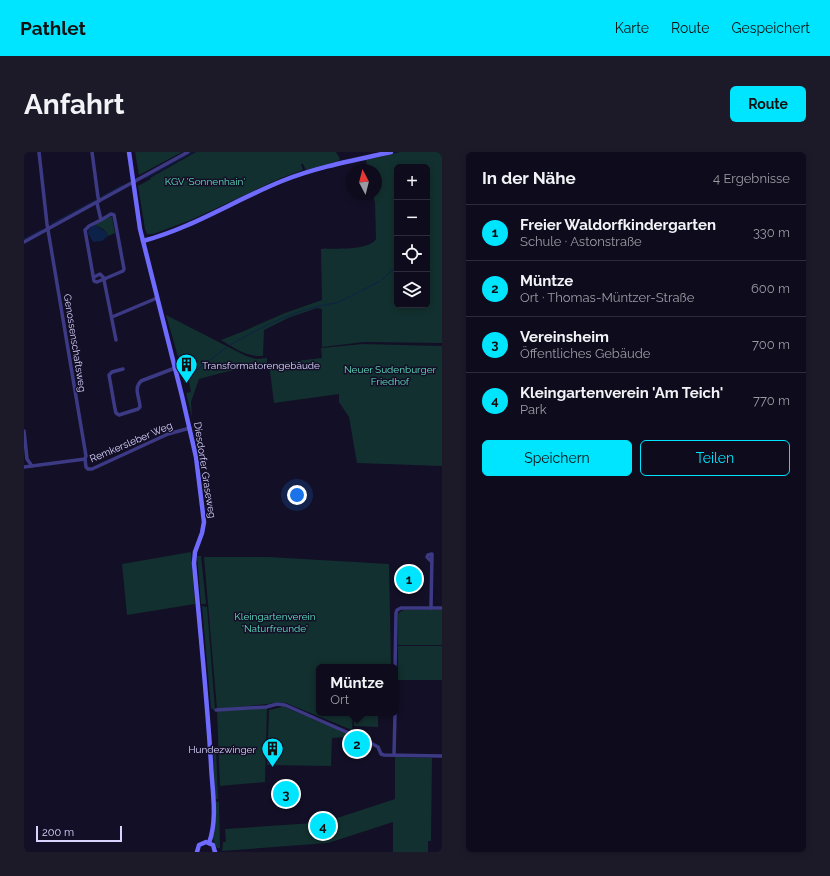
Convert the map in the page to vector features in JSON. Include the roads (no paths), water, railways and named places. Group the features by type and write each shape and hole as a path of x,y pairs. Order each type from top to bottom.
{"main road":[{"name":"Diesdorfer Graseweg","path":"129,152 138,219 196,457 204,521 203,530 195,552 194,563 207,696 213,800 213,828 209,843"},
{"path":"143,241 191,224 293,177 391,152"},
{"path":"197,852 200,844 204,842 214,846 215,852"}],"street":[{"name":"Genossenschaftsweg","path":"39,152 48,229 86,456 84,459"},
{"path":"92,152 100,220"},
{"path":"24,242 188,152"},
{"path":"112,214 114,215 124,269 123,271 98,282 94,281 94,277 85,230 89,226 112,214"},
{"path":"94,277 100,274 103,275 116,340"},
{"path":"112,317 157,298"},
{"path":"123,369 112,372 109,375 114,409 116,413 120,415 140,407 137,385 141,381 175,368"},
{"name":"Remkersleber Weg","path":"84,459 86,467 88,469 92,469 168,434 190,428"},
{"path":"24,431 27,459 32,466"},
{"path":"24,467 84,459"},
{"path":"431,608 432,562"},
{"path":"395,664 397,610 401,608 442,608"},
{"path":"216,710 266,707 277,704 285,705 367,741 378,747 383,755 442,756"},
{"path":"394,755 395,716"}],"water":[{"path":"94,225 105,231 108,236 102,241 93,242 88,233 89,229"}],"waterway":[{"path":"146,178 193,152"},
{"path":"101,197 123,185"},
{"path":"51,224 96,200"},
{"path":"24,239 41,230"},
{"path":"382,280 394,268"},
{"path":"361,291 380,281"},
{"path":"337,303 359,292"},
{"path":"230,345 255,331 294,313 322,305 336,303"},
{"path":"185,379 227,347"}],"place":[{"name":"Transformatorengebäude","path":"186,384"},
{"name":"Freier Waldorfkindergarten","path":"409,579"},
{"name":"Müntze","path":"357,744"},
{"name":"Hundezwinger","path":"272,768"},
{"name":"Vereinsheim","path":"286,794"},
{"name":"Kleingartenverein 'Am Teich'","path":"323,826"}],"park label":[{"name":"KGV 'Sonnenhain'","path":"205,181"},
{"name":"Neuer Sudenburger Friedhof","path":"390,374"},
{"name":"Kleingartenverein 'Naturfreunde'","path":"275,622"}]}
